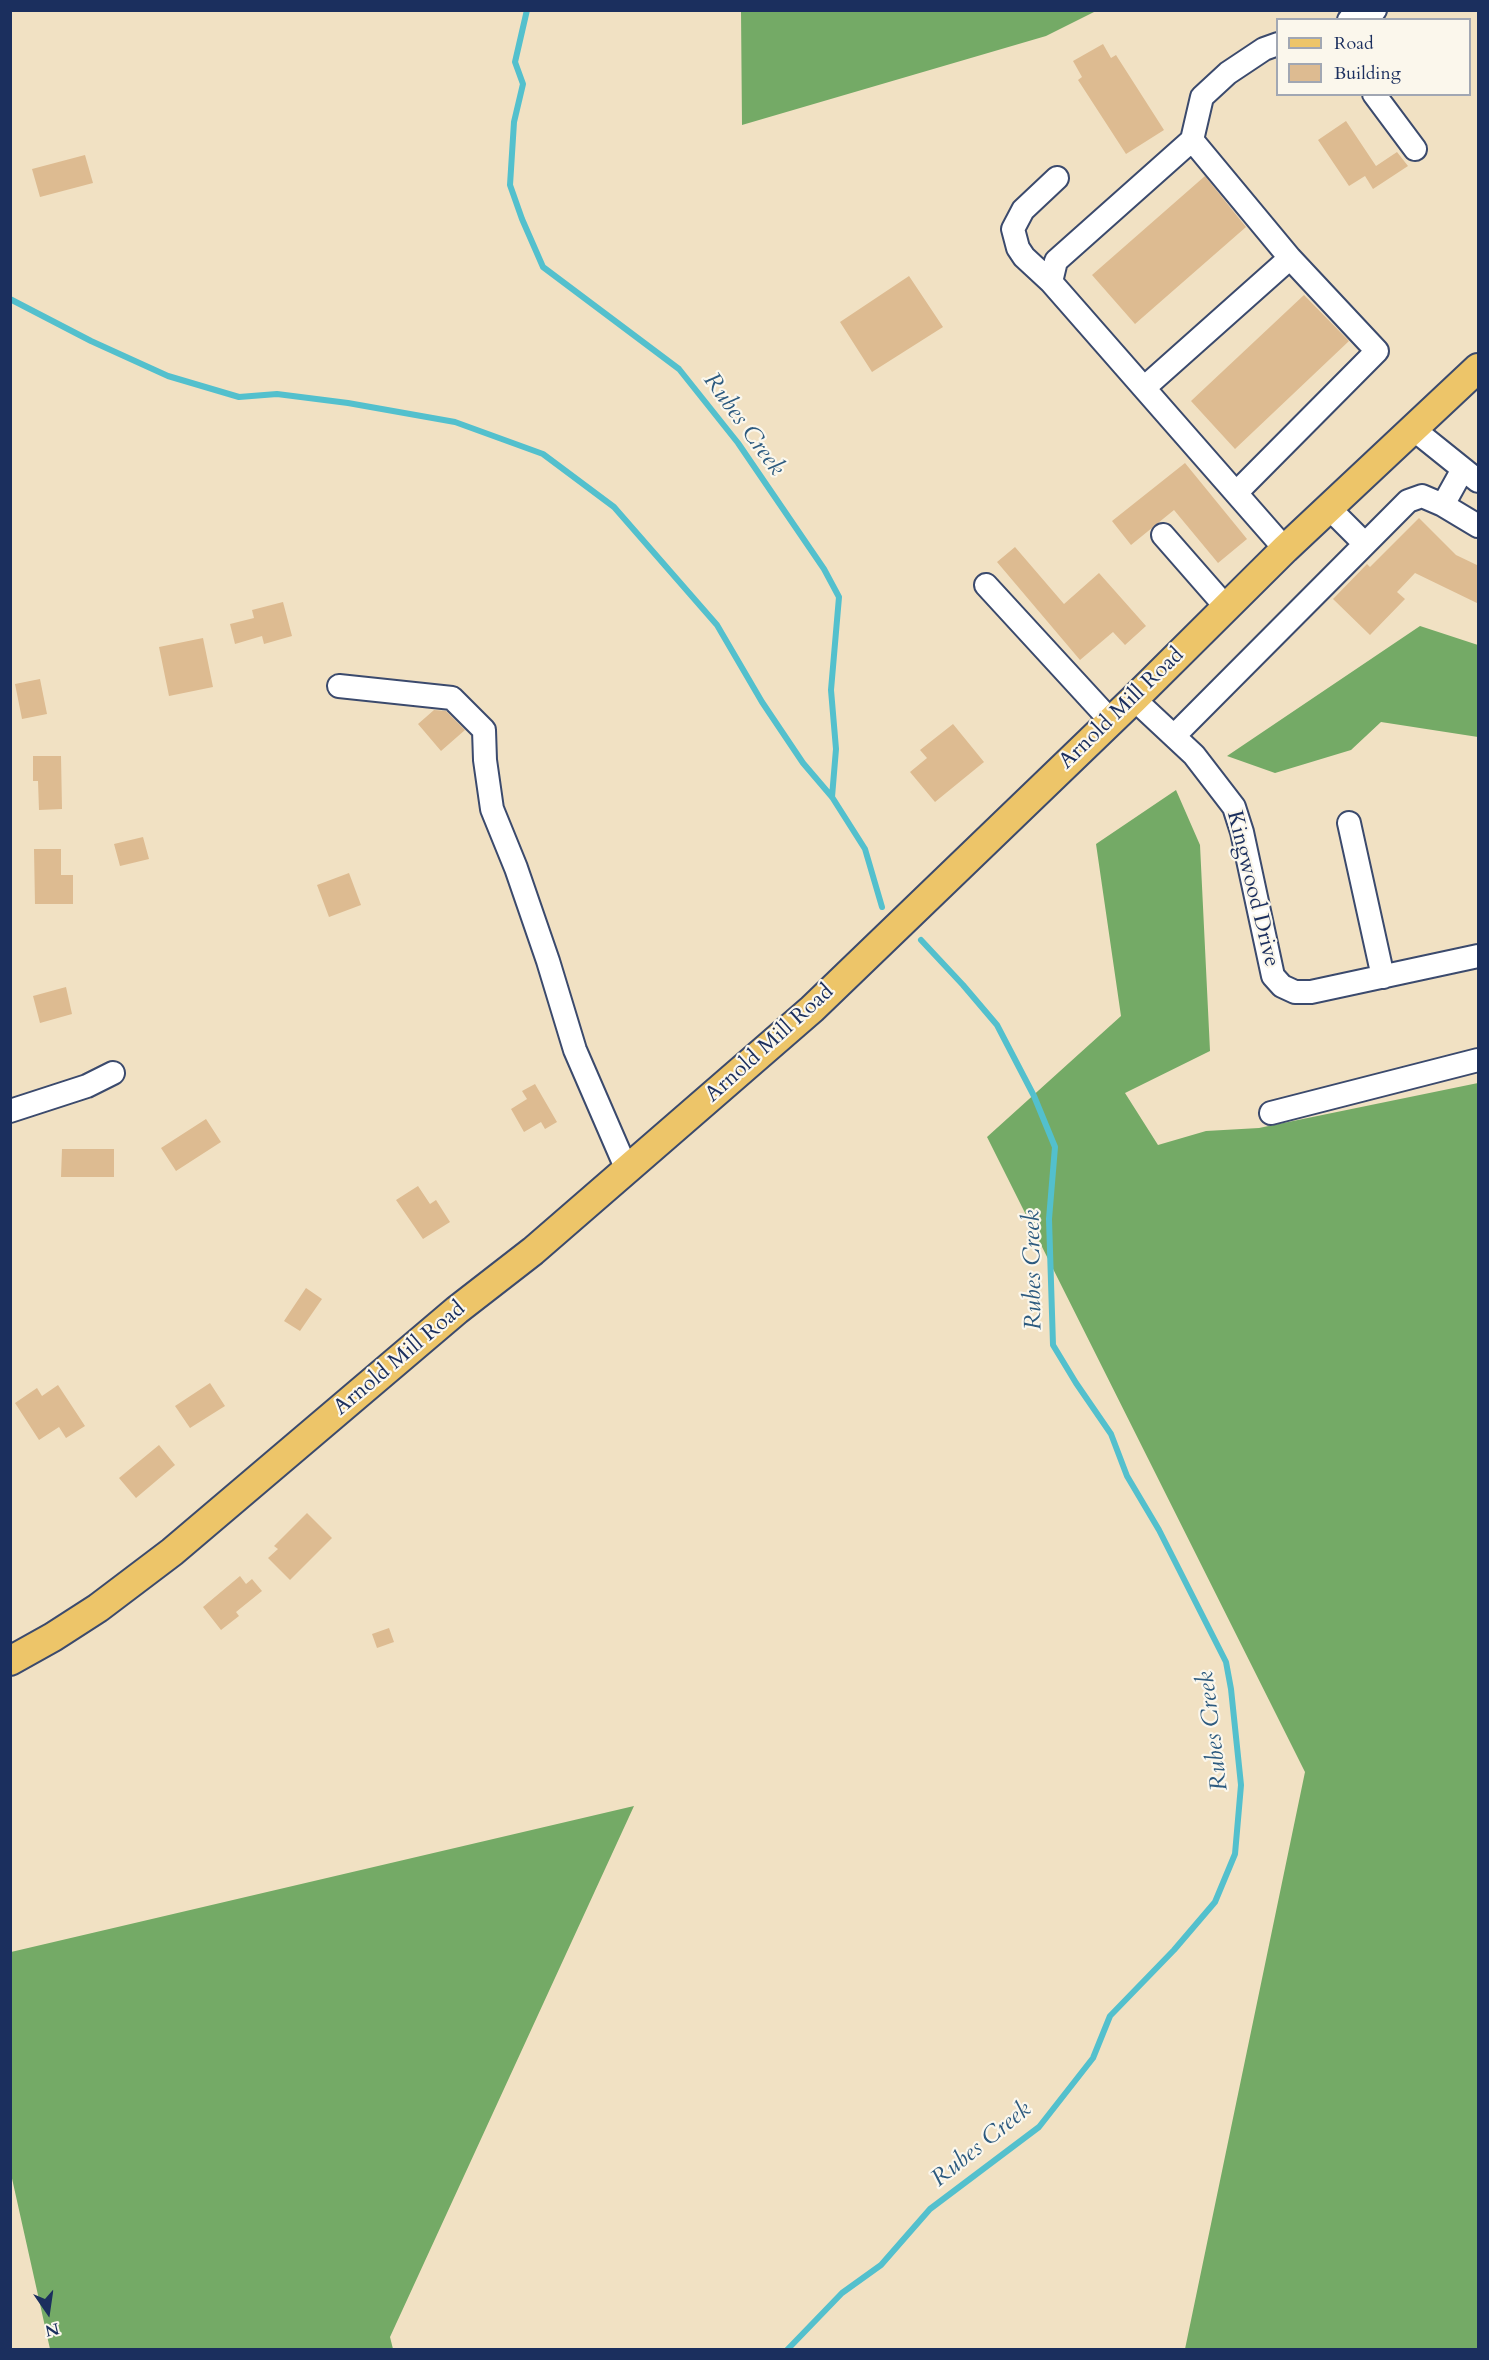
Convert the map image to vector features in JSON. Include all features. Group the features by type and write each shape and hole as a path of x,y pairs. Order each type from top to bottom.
{"main road":[{"name":"Arnold Mill Road","path":"10,1661 98,1608 172,1552 457,1310 533,1251 812,1009 1111,722 1285,549 1479,368"}],"street":[{"path":"1354,18 1375,10"},
{"path":"1051,282 1056,261 1192,140 1202,97 1228,73 1264,49 1276,45"},
{"path":"1375,96 1415,149"},
{"path":"1192,140 1290,258 1377,351 1236,493"},
{"path":"1057,178 1023,210 1013,230 1018,248 1024,257 1051,282 1285,549"},
{"path":"1144,388 1290,258"},
{"path":"1412,429 1471,475 1443,505"},
{"path":"1174,736 1408,501 1422,496 1443,505 1479,526"},
{"path":"1329,508 1365,544"},
{"path":"1163,535 1226,607"},
{"path":"987,585 1111,722"},
{"path":"339,686 452,698 484,730 485,760 492,809 516,868 575,1050 627,1170"},
{"name":"Kingwood Drive","path":"1134,699 1194,755 1234,807 1242,832 1273,976 1282,986 1295,992 1311,992 1479,956"},
{"path":"1349,823 1383,977"},
{"path":"1271,1113 1479,1060"},
{"path":"10,1111 87,1086 113,1073"}],"green space":[{"path":"741,10 1096,11 1046,36 742,125"},
{"path":"1420,626 1478,645 1478,737 1381,722 1351,750 1275,773 1227,756"},
{"path":"1176,790 1200,845 1210,1051 1125,1093 1158,1145 1206,1131 1259,1128 1478,1083 1478,2349 1185,2349 1305,1772 987,1137 1121,1016 1096,844"},
{"path":"634,1806 390,2337 393,2349 50,2349 11,2174 11,1952"}],"building":[{"path":"1103,44 1111,58 1116,55 1164,130 1126,154 1078,80 1082,77 1073,61"},
{"path":"1346,121 1376,166 1397,152 1408,166 1373,189 1365,176 1349,186 1318,140"},
{"path":"85,155 93,183 40,197 32,169"},
{"path":"1205,176 1246,227 1135,324 1092,275"},
{"path":"909,276 943,327 872,372 840,322"},
{"path":"1304,295 1349,341 1235,449 1191,401"},
{"path":"1185,463 1247,539 1218,563 1174,510 1131,545 1112,521"},
{"path":"1419,518 1456,555 1479,566 1479,604 1415,573 1397,592 1405,599 1370,635 1333,599 1367,564 1370,567"},
{"path":"1015,547 1064,604 1099,573 1146,626 1125,645 1113,632 1080,660 997,562"},
{"path":"283,602 292,636 264,644 262,636 235,644 230,624 254,618 252,610"},
{"path":"203,638 213,687 169,696 159,647"},
{"path":"40,679 47,714 22,719 15,684"},
{"path":"434,710 446,711 465,730 441,751 418,724"},
{"path":"953,724 984,762 935,802 910,772 927,758 920,750"},
{"path":"33,756 61,756 62,809 39,810 38,781 33,781"},
{"path":"143,837 149,859 120,866 114,844"},
{"path":"34,849 61,849 61,875 73,875 73,904 35,904"},
{"path":"349,873 361,905 329,917 317,885"},
{"path":"66,987 72,1014 40,1023 33,996"},
{"path":"535,1084 557,1122 545,1129 541,1122 524,1132 511,1109 527,1099 522,1091"},
{"path":"206,1119 221,1142 176,1171 161,1148"},
{"path":"62,1149 114,1149 114,1177 61,1177"},
{"path":"418,1186 430,1204 436,1200 450,1222 423,1239 396,1200"},
{"path":"306,1288 322,1299 300,1331 284,1321"},
{"path":"210,1383 225,1406 190,1428 175,1406"},
{"path":"58,1385 85,1426 66,1438 59,1427 39,1440 15,1403 37,1388 42,1396"},
{"path":"159,1445 175,1465 136,1498 119,1478"},
{"path":"307,1513 332,1538 290,1580 268,1558 278,1549 274,1546"},
{"path":"240,1576 246,1584 252,1579 262,1591 236,1612 239,1616 221,1630 203,1607"},
{"path":"389,1628 394,1642 377,1648 372,1634"}],"waterway":[{"name":"Rubes Creek","path":"527,10 515,62 523,84 514,122 510,185 522,219 543,267 679,369 738,443 824,569 839,597 831,690 836,749 832,797"},
{"path":"10,299 91,341 168,376 239,397 277,394 348,403 455,422 543,454 614,507 717,625 762,702 803,763 832,797 865,849 882,907"},
{"name":"Rubes Creek","path":"787,2350 842,2293 881,2265 930,2209 1039,2127 1093,2058 1110,2016 1174,1950 1215,1902 1235,1854 1241,1785 1226,1662 1159,1530 1127,1476 1111,1434 1053,1345 1049,1219 1055,1147 1034,1096 997,1025 921,940"}]}
